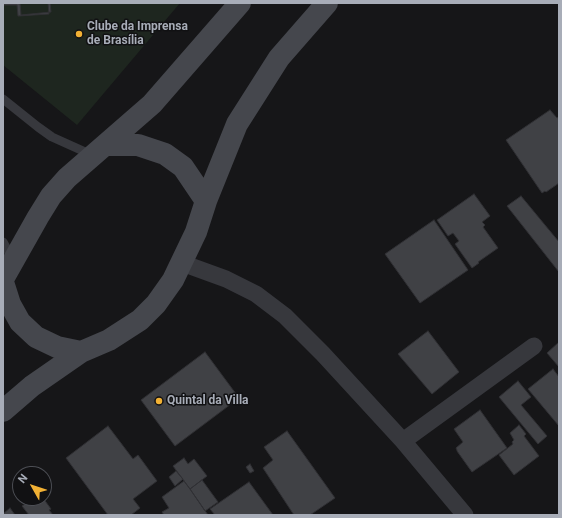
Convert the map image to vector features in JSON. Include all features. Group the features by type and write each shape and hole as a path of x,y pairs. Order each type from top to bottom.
{"main road":[{"path":"8,270 51,196 68,178 152,104 240,3"},
{"path":"3,411 32,386 81,352 109,340 140,320 156,304 173,280 196,232 206,201 237,124 279,58 327,3"},
{"path":"99,151 138,145 165,154 183,167 206,201"},
{"path":"3,282 10,304 20,322 36,337 57,347 81,352"}],"street":[{"path":"182,263 226,279 256,294 285,316 323,354 403,440 465,515"},
{"path":"403,440 534,346"}],"lane":[{"path":"3,99 52,137 99,151"},
{"path":"3,242 8,270"}],"shaded area":[{"name":"Clube da Imprensa de Brasília","path":"3,3 180,3 77,125 3,65"}],"building":[{"path":"3,3 48,3 49,14 18,16 17,5 3,5"},
{"path":"20,3 50,3 51,12 21,15"},
{"path":"550,110 557,118 559,117 559,183 542,193 506,140"},
{"path":"474,194 490,216 482,222 485,225 483,227 498,248 472,268 455,244 459,241 453,233 448,236 437,220"},
{"path":"521,196 559,242 559,272 507,206"},
{"path":"434,220 468,270 420,303 385,254"},
{"path":"428,331 459,372 432,394 398,354"},
{"path":"559,342 559,367 547,353"},
{"path":"205,352 239,398 175,446 141,400"},
{"path":"553,369 559,377 559,426 528,389"},
{"path":"518,381 531,397 521,405 547,436 538,444 499,397"},
{"path":"480,410 507,448 472,472 457,451 456,448 463,442 454,429"},
{"path":"519,425 526,434 524,436 539,456 514,475 499,455 513,444 512,442 514,440 510,433"},
{"path":"108,426 133,459 138,455 157,481 133,499 140,508 131,515 108,515 66,458"},
{"path":"287,431 335,498 310,515 294,515 263,468 273,460 264,447"},
{"path":"184,458 188,464 194,459 207,476 190,489 173,466"},
{"path":"250,464 254,471 250,473 246,467"},
{"path":"176,471 183,479 175,486 169,477"},
{"path":"202,480 218,502 205,511 190,489"},
{"path":"184,481 208,515 164,515 162,512 169,508 162,497"},
{"path":"249,482 273,515 215,515 210,509"},
{"path":"22,506 49,506 51,509 49,510 53,515 29,515"},
{"path":"10,508 15,515 3,515 3,514"}],"place":[{"name":"Clube da Imprensa de Brasília","path":"79,34"},
{"name":"Quintal da Villa","path":"159,401"}]}
